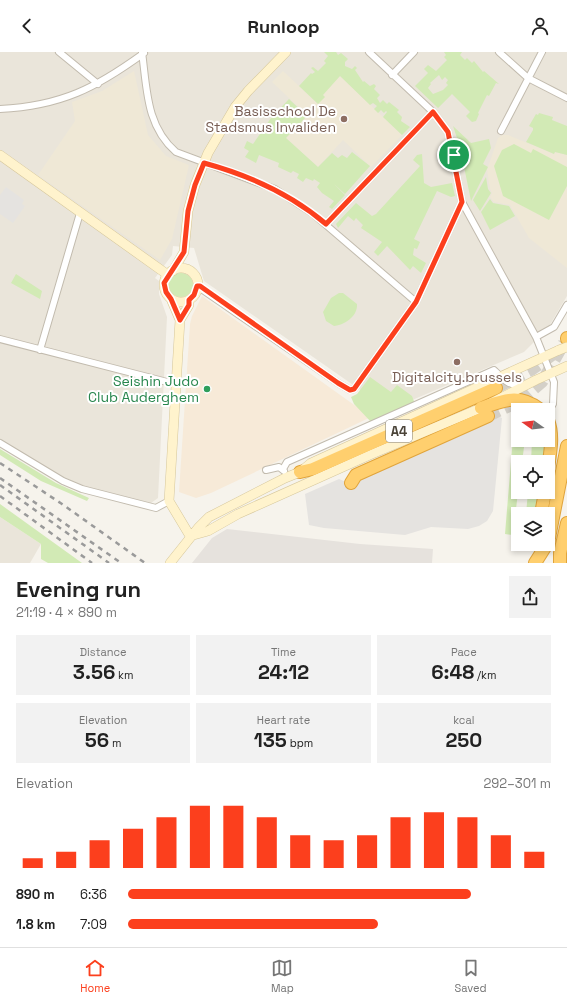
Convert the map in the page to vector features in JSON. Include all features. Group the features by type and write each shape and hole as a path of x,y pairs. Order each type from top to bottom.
{"highway":[{"name":"A4","path":"300,472 314,469 496,388"},
{"path":"351,483 356,475 511,399 526,400 530,403"},
{"path":"555,508 567,446"},
{"path":"560,563 560,553 567,523"},
{"path":"534,563 536,551"},
{"path":"534,563 543,551"}],"main road":[{"path":"191,273 184,252 188,211 195,185 204,163 222,127 235,108 248,91 286,52"},
{"path":"0,156 80,214 170,273"},
{"path":"180,320 171,299 164,288 170,273 184,252"},
{"path":"170,273 182,269 191,273 196,278 197,286 194,295 189,300 180,302 171,299"},
{"path":"189,300 189,305 180,320 169,501 190,536"},
{"path":"170,562 190,536 209,517 285,473 300,472 311,463 563,348"},
{"path":"190,536 208,531 250,509 372,454 485,412 523,386 567,367"}],"street":[{"path":"59,52 98,84"},
{"path":"369,52 433,112 448,132 462,202 536,337 545,357 554,382 552,403"},
{"path":"392,75 414,52"},
{"path":"498,52 528,78 567,98"},
{"path":"501,131 542,52"},
{"path":"0,109 17,108 58,100 98,84 143,53 152,117 157,130 166,143 176,152 275,189 295,200 326,224 416,302"},
{"path":"326,224 433,112"},
{"path":"197,286 350,390 354,389 416,302 462,202"},
{"path":"40,350 80,214"},
{"path":"536,337 554,327 567,305"},
{"path":"0,339 175,384"},
{"path":"285,473 287,462 494,370 515,386 523,386"},
{"path":"0,443 64,481 82,489 156,508 169,501"},
{"path":"266,470 279,467 285,473"}],"shaded area":[{"path":"0,52 567,52 567,296 548,328 524,352 389,410 204,281 194,248 173,246 172,255 155,278 159,281 159,294 167,317 158,498 151,503 85,487 49,470 0,440"},
{"path":"134,71 148,135 166,156 189,165 172,239 160,260 38,175 75,121 72,102 102,91"},
{"name":"Basisschool De Stadsmus Invaliden","path":"283,71 318,104 322,95 340,76 402,135 371,167 343,140 318,167 286,138 307,115 272,82"},
{"path":"502,135 508,135 554,154 555,152 567,155 567,268 529,238 510,205 494,202 490,197 492,193 487,170 498,138"},
{"path":"6,187 24,200 22,204 25,206 13,223 0,214 0,195"},
{"path":"202,296 371,417 211,493 196,498 179,492 190,324 192,316"},
{"path":"491,418 502,418 493,511 487,521 479,526 468,529 431,527 405,535 324,528 309,525 305,494 339,479 346,482"},
{"path":"0,517 41,544 30,563 0,563"},
{"path":"227,529 360,544 433,549 432,563 192,563 212,538"}],"green space":[{"path":"324,52 336,52 338,55 341,53 348,59 345,62 345,66 352,69 355,66 357,68 355,70 363,82 364,81 370,86 374,84 376,86 374,89 380,95 377,98 380,103 383,100 387,104 389,102 399,110 397,112 402,117 401,121 410,127 402,135 383,117 387,112 386,111 384,113 381,110 378,113 374,109 377,106 373,103 370,105 340,76 323,95 325,97 318,104 299,86 311,73 312,74 315,72 311,68 313,67 318,71 326,63 324,61 328,56"},
{"path":"444,52 462,52 460,55 465,60 467,58 472,63 474,61 483,72 484,71 499,84 496,83 489,96 487,95 478,113 479,114 476,121 472,122 466,116 470,112 452,94 438,108 415,86 428,73 424,69 428,65 436,71 447,60 444,57 446,55","holes":["439,75 442,80 445,77 448,80 446,83 448,85 443,90 433,94 428,88 431,84 430,83"]},
{"path":"289,99 307,116 286,138 318,167 332,153 338,158 342,155 347,158 352,152 370,166 345,194 334,184 345,195 332,209 329,207 334,201 322,193 317,187 320,183 314,179 313,181 306,178 303,182 297,178 299,174 293,171 291,173 278,167 279,163 259,155 256,163 245,157 249,151 244,148 247,141 253,144 271,118"},
{"path":"539,113 553,117 552,120 567,126 567,155 555,152 554,154 526,142 533,130 533,128 529,126 536,114 538,115"},
{"path":"453,126 471,143 489,139 491,148 483,164 488,167 471,201 460,147"},
{"path":"514,144 531,153 533,149 567,167 567,186 549,220 503,196 494,166 502,150"},
{"path":"422,154 424,183 431,187 452,183 455,196 451,197 437,191 414,239 420,242 417,249 414,248 413,255 426,263 421,273 413,266 410,270 387,246 378,256 374,252 382,242 361,228 363,225 356,218 354,221 348,216 338,228 336,224 356,203 372,216 376,214 420,166 413,160 417,155"},
{"path":"486,177 488,189 491,193 480,211 473,200"},
{"path":"490,199 493,203 509,206 515,216 490,230 481,212"},
{"path":"181,273 189,277 193,285 189,293 181,297 173,293 169,285 173,277"},
{"path":"16,274 42,291 40,299 11,283"},
{"path":"339,293 343,293 357,304 357,308 350,319 342,324 334,326 326,321 323,312 331,298"},
{"path":"370,377 391,392 397,385 412,396 415,404 371,422 354,404 351,397 357,394"},
{"path":"512,447 524,447 523,455 512,455"},
{"path":"532,447 545,447 544,455 531,455"},
{"path":"0,449 56,483 89,498 87,501 41,481 0,455"},
{"path":"511,461 511,499 517,499 516,507 511,507 511,535 505,534"},
{"path":"527,499 538,499 537,507 527,507"},
{"path":"0,504 82,563 48,563 41,559 41,544 0,517"}],"tunnel":[{"path":"488,416 520,401 542,382 564,343"},
{"path":"496,388 531,370 555,353"}],"railway":[{"path":"0,463 62,504 145,563"},
{"path":"0,478 121,563"},
{"path":"0,485 109,563"},
{"path":"0,496 92,563"}],"place":[{"name":"Basisschool De Stadsmus Invaliden","path":"344,119"},
{"name":"Digitalcity.brussels","path":"457,362"},
{"name":"Seishin Judo Club Auderghem","path":"207,389"}],"route":[{"path":"433,112 448,132 454,155 462,202 443,240 416,302 354,389 350,390 338,383 200,286 197,286 196,292 189,300 189,305 180,320 171,299 164,288 164,283 184,252 188,211 195,185 204,163 275,189 295,200 326,224 433,112"}]}
